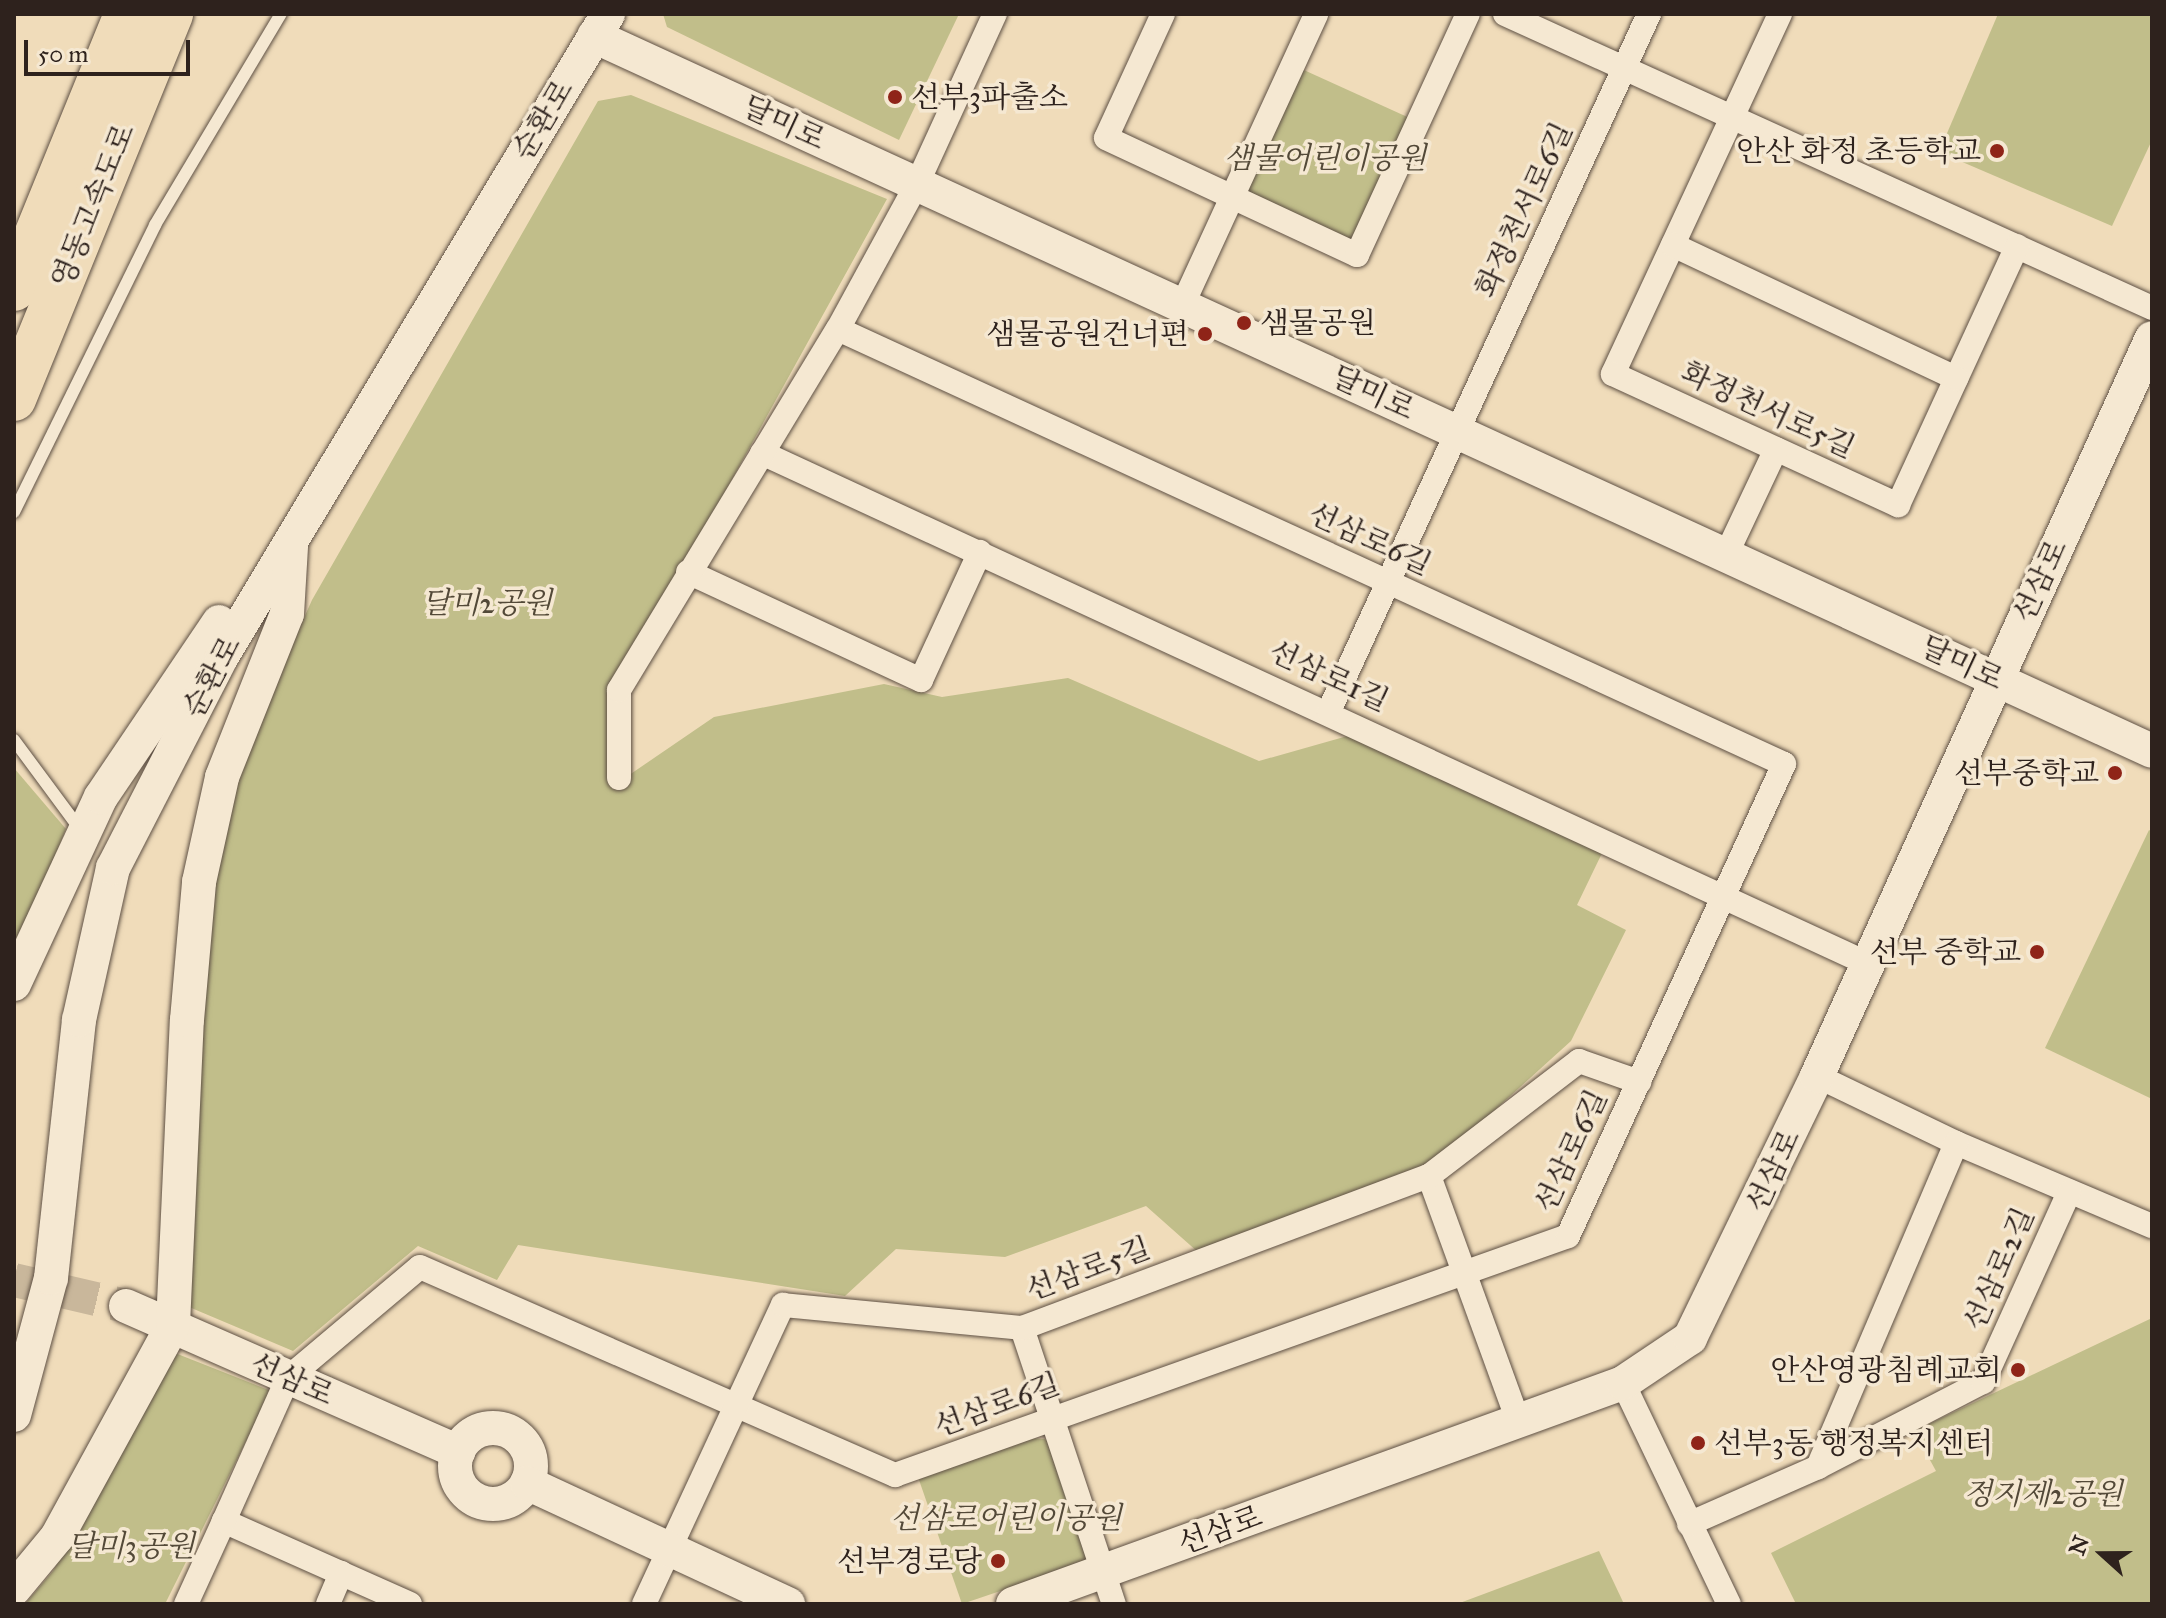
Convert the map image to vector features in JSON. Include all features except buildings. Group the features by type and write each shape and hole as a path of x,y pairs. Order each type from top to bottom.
{"highway":[{"name":"영동고속도로","path":"14,289 126,14"},
{"name":"영동고속도로","path":"14,399 171,14"}],"street":[{"path":"619,778 619,690 838,329 917,184 995,14"},
{"path":"1163,14 1106,138 1357,255 1468,14"},
{"path":"1182,306 1316,14"},
{"path":"1505,14 1732,117 1933,200 2017,246 2152,308"},
{"name":"화정천서로6길","path":"1329,711 1649,14"},
{"name":"화정천서로5길","path":"1780,14 1613,374 1898,505 2017,246"},
{"name":"달미로","path":"601,25 917,184 2152,751"},
{"name":"순환로","path":"14,1415 51,1278 79,1020 113,868 222,656 601,25"},
{"path":"1673,245 1956,378"},
{"name":"선삼로6길","path":"288,1378 420,1267 895,1475 1568,1236 1784,764 838,329"},
{"name":"선삼로","path":"1013,1604 1109,1588 1518,1421 1623,1383 1690,1338 1817,1076 2152,338"},
{"path":"1726,555 1776,449"},
{"name":"선삼로1길","path":"762,453 1329,711 1866,963"},
{"path":"14,984 101,797 260,561 291,537"},
{"path":"14,1589 57,1537 173,1325 187,1020 199,882 222,777 287,614 291,537"},
{"path":"688,572 921,680 980,552"},
{"name":"선삼로5길","path":"644,1604 783,1305 1022,1328 1429,1176 1579,1061 1639,1082"},
{"name":"선삼로2길","path":"1817,1076 1879,1100 1956,1143 2152,1226"},
{"path":"1818,1467 1956,1143"},
{"path":"1429,1176 1518,1421"},
{"name":"선삼로2길","path":"1689,1524 1818,1467 1983,1382 2069,1192"},
{"name":"선삼로","path":"126,1306 458,1452"},
{"path":"1022,1328 1109,1588"},
{"path":"186,1604 288,1378"},
{"path":"1623,1383 1729,1604"},
{"path":"509,1432 526,1448 527,1483 519,1494 496,1505 472,1498 457,1478 458,1452 473,1434 509,1432"},
{"path":"527,1483 788,1604"},
{"path":"224,1521 410,1604"},
{"path":"328,1604 341,1573"}],"lane":[{"path":"14,512 155,225 281,14"},
{"path":"14,740 84,835"}],"green space":[{"path":"663,14 959,14 899,140 667,27"},
{"path":"1998,14 2152,14 2152,140 2112,226 1939,152"},
{"name":"샘물어린이공원","path":"1295,66 1414,120 1355,250 1237,196"},
{"name":"달미2공원","path":"631,95 887,199 615,691 616,784 714,717 884,684 942,697 1068,678 1259,761 1351,735 1604,849 1577,905 1626,930 1571,1041 1435,1164 1199,1253 1146,1206 1005,1257 896,1249 845,1296 518,1245 497,1280 418,1246 293,1351 189,1307 197,1032 226,792 312,600 598,101"},
{"path":"14,768 66,829 14,956"},
{"path":"2149,830 2152,832 2152,1099 2045,1048"},
{"name":"정지제2공원","path":"2152,1318 2152,1604 1796,1604 1771,1553 1936,1471 1914,1431"},
{"name":"달미3공원","path":"175,1353 271,1391 165,1604 25,1604 53,1571"},
{"name":"선삼로어린이공원","path":"1029,1438 1045,1439 1056,1450 1094,1559 962,1604 918,1477"},
{"path":"1599,1551 1624,1604 1457,1604"}],"tunnel":[{"path":"14,1280 126,1306"}],"place":[{"name":"선부3파출소","path":"895,97"},
{"name":"안산 화정 초등학교","path":"1997,151"},
{"name":"샘물공원","path":"1244,323"},
{"name":"샘물공원건너편","path":"1205,334"},
{"name":"선부중학교","path":"2115,773"},
{"name":"선부 중학교","path":"2037,952"},
{"name":"안산영광침례교회","path":"2018,1370"},
{"name":"선부3동 행정복지센터","path":"1698,1443"},
{"name":"선부경로당","path":"998,1561"}]}
